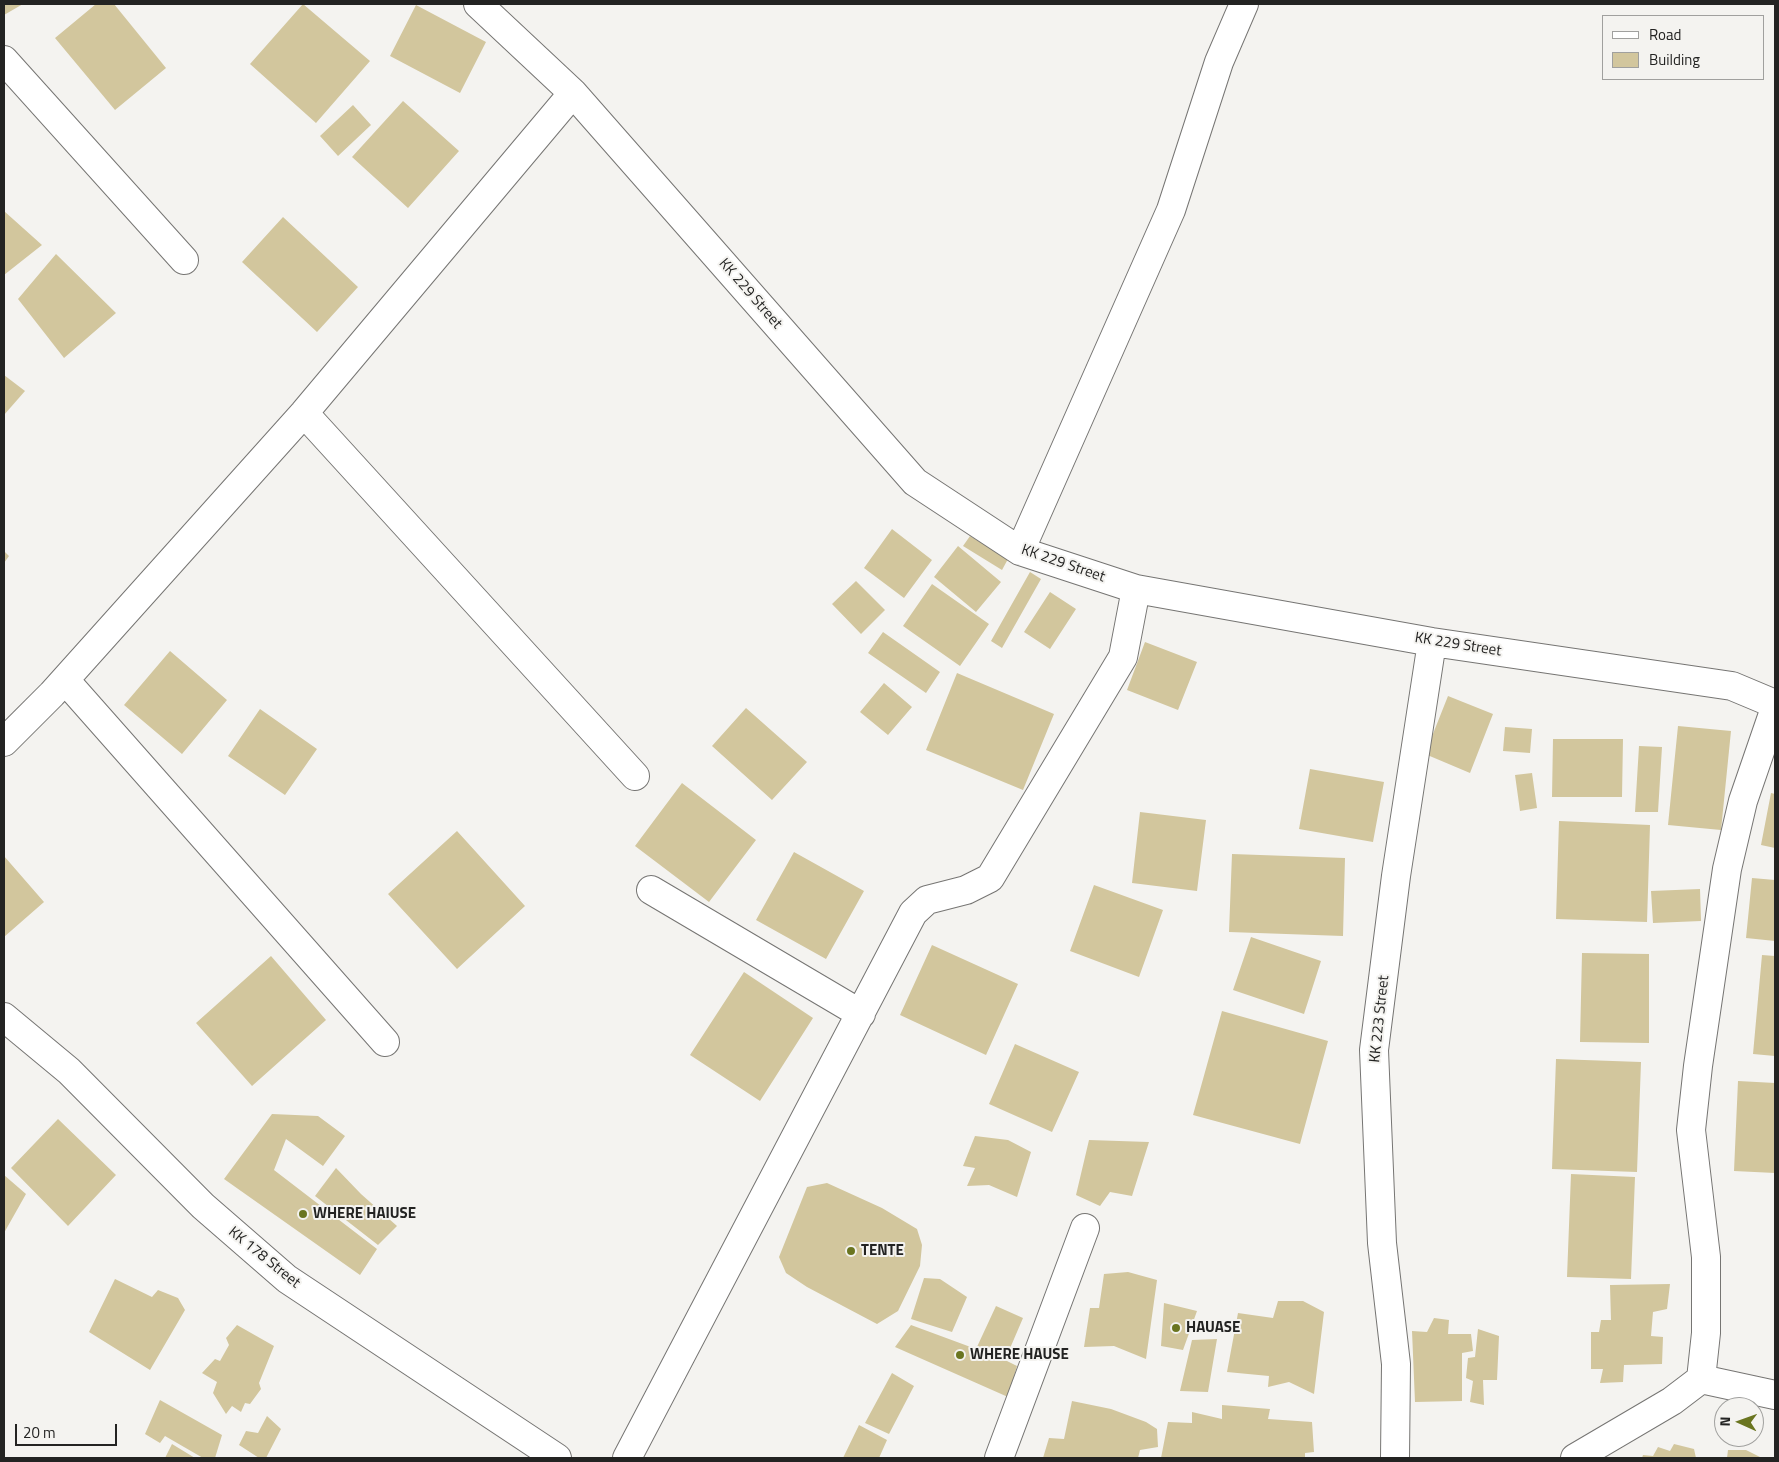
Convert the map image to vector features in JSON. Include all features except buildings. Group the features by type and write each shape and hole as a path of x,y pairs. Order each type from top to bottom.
{"street":[{"name":"KK 229 Street","path":"478,4 573,93 915,482 1020,551 1136,589 1432,642 1732,686 1775,704"},
{"path":"1020,551 1171,210 1219,62 1244,4"},
{"path":"4,60 184,260"},
{"path":"4,742 64,680 304,413 573,93"},
{"path":"304,413 635,776"},
{"path":"626,1458 913,913 927,900 966,890 990,878 1123,657 1136,589"},
{"name":"KK 223 Street","path":"1395,1458 1396,1364 1382,1243 1374,1050 1396,876 1432,642"},
{"path":"64,680 385,1042"},
{"path":"1576,1458 1665,1406 1701,1379 1706,1333 1706,1256 1691,1130 1698,1066 1726,870 1742,800 1775,708"},
{"path":"652,890 860,1014"},
{"name":"KK 178 Street","path":"4,1017 69,1071 203,1206 287,1279 557,1458"},
{"path":"999,1458 1085,1228"},
{"path":"1701,1379 1775,1395"}],"place":[{"name":"WHERE HAIUSE","path":"303,1214"},
{"name":"TENTE","path":"851,1251"},
{"name":"HAUASE","path":"1176,1328"},
{"name":"WHERE HAUSE","path":"960,1355"}]}
